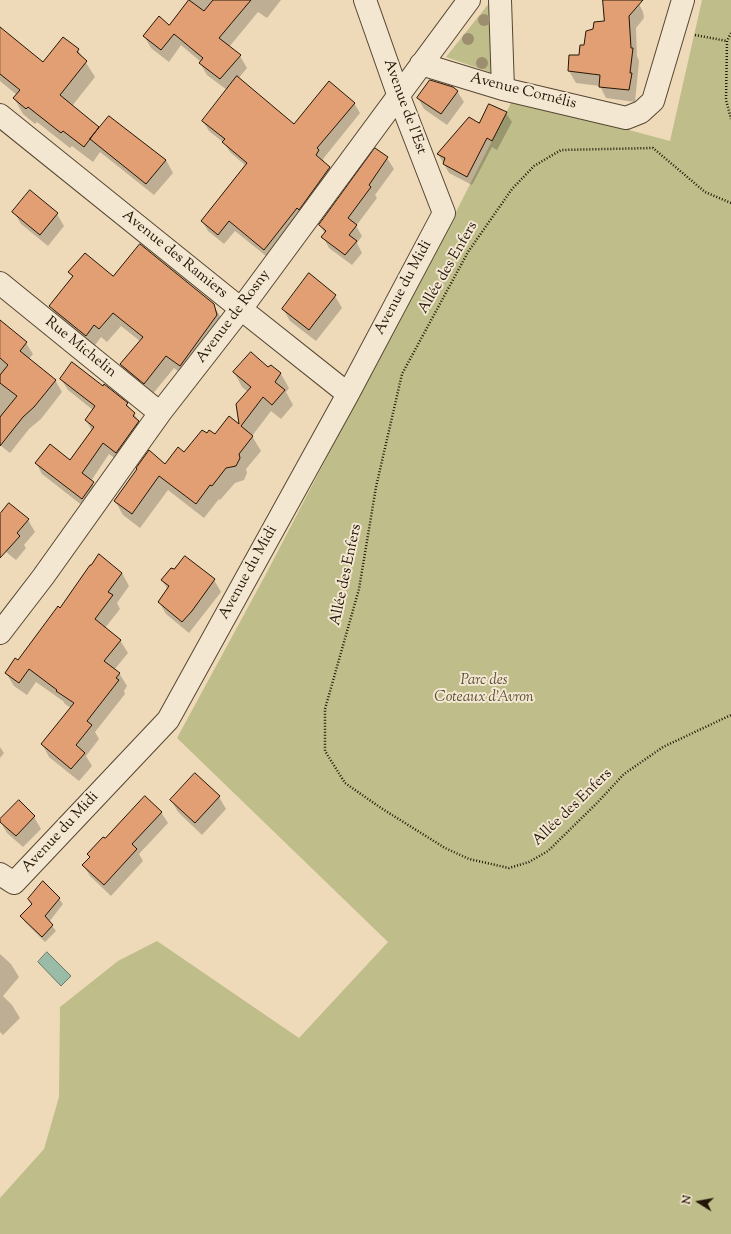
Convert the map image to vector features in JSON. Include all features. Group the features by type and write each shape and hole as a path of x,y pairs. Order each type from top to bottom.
{"street":[{"name":"Avenue de l'Est","path":"365,0 398,94 444,213"},
{"name":"Avenue de Rosny","path":"0,633 43,577 160,413 241,310 398,94 469,0"},
{"path":"500,0 503,89"},
{"path":"676,27 683,0"},
{"name":"Avenue Cornélis","path":"421,64 503,89 626,118 641,112 653,101 676,27"},
{"name":"Avenue des Ramiers","path":"0,115 241,310 348,394"},
{"name":"Avenue du Midi","path":"0,874 14,883 168,720 348,394 444,213"},
{"name":"Rue Michelin","path":"0,283 160,413"}],"path":[{"path":"676,27 694,35 727,42"},
{"path":"731,33 727,42 726,100 731,119"},
{"name":"Allée des Enfers","path":"731,203 705,192 653,148 561,150 534,166 512,188 468,252 402,374 376,487 359,589 325,709 325,751 345,783 382,808 445,848 469,859 509,868 530,862 548,851 624,774 663,747 731,715"}],"green space":[{"name":"Parc des Coteaux d'Avron","path":"702,0 731,0 731,1234 0,1234 0,1198 44,1149 59,1097 60,1007 118,961 157,941 299,1038 388,942 177,738 266,574 456,212 513,99 670,141"},
{"path":"490,2 495,74 446,57"}],"shaded area":[{"path":"47,952 71,976 61,986 38,962"}],"building":[{"path":"189,0 204,11 213,0 251,0 219,38 241,55 220,79 199,63 203,58 174,34 161,50 143,36 159,16 169,25"},
{"path":"603,0 643,0 629,16 631,48 633,48 630,73 632,73 629,90 599,87 600,75 568,71 569,55 579,55 580,45 584,45 586,31 593,29 594,22 604,21"},
{"path":"0,27 43,62 63,37 79,49 77,52 87,61 60,95 99,127 84,147 63,131 61,133 28,107 26,109 13,98 20,90 0,74"},
{"path":"237,76 294,124 329,81 355,103 317,148 319,150 316,155 330,167 299,210 297,208 264,250 229,221 218,235 201,221 247,163 222,142 225,139 202,121"},
{"path":"430,80 453,87 458,91 441,114 417,98"},
{"path":"489,104 507,112 492,141 487,138 467,177 443,164 445,158 437,154 469,117 479,123"},
{"path":"109,116 166,160 146,184 90,139"},
{"path":"375,148 388,157 369,185 371,187 348,218 357,225 349,235 357,241 345,255 321,237 326,231 319,225"},
{"path":"30,190 58,213 40,235 12,212"},
{"path":"140,244 214,304 217,315 180,366 166,356 144,384 120,364 143,337 113,313 99,329 94,325 86,336 49,306 73,276 68,272 85,253 113,276"},
{"path":"309,273 336,295 309,330 282,309"},
{"path":"0,320 27,342 20,351 56,380 34,407 23,417 0,446 0,417 17,396 0,383 0,375 8,365 0,358"},
{"path":"251,352 268,367 271,365 281,373 275,382 285,390 272,405 263,397 241,426 253,436 239,454 240,458 236,466 226,468 212,486 210,485 196,504 159,476 132,514 114,501 149,450 165,464 178,447 184,452 202,430 207,433 209,430 215,434 229,416 239,424 236,404 251,387 233,372"},
{"path":"72,362 128,403 126,405 135,413 133,416 139,421 116,453 103,443 82,473 94,482 82,499 35,463 50,444 70,460 94,427 85,420 95,406 60,379"},
{"path":"9,503 29,519 17,533 20,536 0,558 0,514"},
{"path":"99,554 122,573 108,592 113,595 95,619 121,640 104,661 120,673 116,678 119,680 87,721 92,725 76,745 85,753 71,769 41,744 74,703 56,691 57,690 29,669 19,683 5,673 15,658 18,660 58,606 60,608"},
{"path":"185,556 215,579 192,611 182,622 158,602 169,586 161,580 171,568 174,569"},
{"path":"195,773 220,796 195,823 170,800"},
{"path":"145,796 162,812 132,844 137,849 104,885 82,865 90,857 87,854 103,837 105,838"},
{"path":"19,800 35,816 16,836 0,822 0,819"},
{"path":"43,881 60,898 45,916 53,925 42,937 20,916 32,904 28,899"}]}
